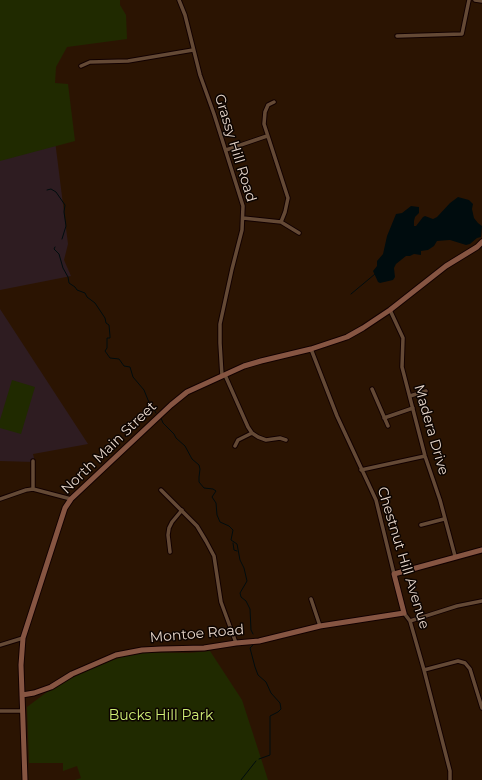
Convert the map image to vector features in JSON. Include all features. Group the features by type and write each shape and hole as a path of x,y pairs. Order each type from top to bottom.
{"main road":[{"name":"North Main Street","path":"25,780 21,665 23,638 65,508 71,499 171,405 187,392 244,366 311,349 347,337 390,310 446,266 482,242"},
{"path":"394,574 455,556 482,550"},
{"name":"Chestnut Hill Avenue","path":"394,574 404,613"},
{"name":"Montoe Road","path":"22,696 51,686 72,674 116,655 142,650 204,648 259,641 320,626 404,613"}],"street":[{"name":"Grassy Hill Road","path":"179,0 185,15 200,74 242,198 243,218 219,334 223,376 252,433"},
{"path":"396,36 462,34 469,0"},
{"path":"475,0 482,1"},
{"path":"81,66 90,62 128,61 193,50"},
{"path":"274,102 268,105 265,112 264,124 288,198 281,222"},
{"path":"226,150 268,136"},
{"path":"243,218 281,222 299,233"},
{"name":"Madera Drive","path":"390,310 403,338 402,367 425,456 440,500 455,556"},
{"name":"Chestnut Hill Avenue","path":"311,349 337,416 377,505 394,574"},
{"path":"372,389 388,426"},
{"path":"410,396 426,391"},
{"path":"384,418 413,408"},
{"path":"235,446 238,440 252,433 266,440 280,438 286,440"},
{"path":"361,470 425,456"},
{"path":"33,462 33,489"},
{"path":"0,499 33,489 71,499"},
{"path":"161,490 197,526 214,556 221,602 236,643"},
{"path":"170,552 168,535 169,528 182,510"},
{"path":"421,525 444,519"},
{"path":"311,599 320,626"},
{"path":"410,621 457,606 482,601"},
{"name":"Chestnut Hill Avenue","path":"404,613 410,621 424,670 450,771 450,780"},
{"path":"0,645 23,638"},
{"path":"424,670 458,661 465,663 470,669 482,708"},
{"path":"0,711 23,712"}],"shaded area":[{"path":"0,59 51,109 68,244 64,260 71,276 0,290"},
{"path":"458,197 469,200 473,204 472,209 474,218 482,226 481,237 466,245 450,240 437,241 434,246 428,250 421,251 421,255 414,254 406,256 396,264 394,268 395,277 393,280 380,283 378,282 373,271 377,266 377,261 383,254 387,236 396,214 402,213 411,206 419,207 419,213 415,217 414,221 414,226 416,226 425,216 433,219 437,217"},
{"path":"0,309 88,444 33,454 35,462 0,461"}],"green space":[{"path":"0,0 120,0 120,5 126,15 127,39 67,47 56,67 55,83 68,84 75,141 0,161"},
{"path":"12,380 35,387 21,434 0,428 0,420"},
{"name":"Bucks Hill Park","path":"210,651 242,700 268,780 75,780 81,778 77,766 63,771 63,763 29,763 27,707 47,692 95,665 138,652 189,653"}],"waterway":[{"path":"47,190 51,189 56,192 65,205 64,212 66,226 62,239"},
{"path":"55,247 54,249 59,254 69,283 77,290 85,293 87,297 95,303 105,318 106,323 109,325 110,338 107,338 107,348 105,351 110,358 119,359 124,366 130,367 133,377 144,390 156,413"},
{"path":"351,294 375,274"},
{"path":"161,418 163,423 185,446 192,459 199,465 199,482 204,488 213,489 216,491 212,497 216,503 217,515 220,522 229,526 233,530 231,540 237,544 240,560 244,568 247,581 240,593 241,597 246,601 250,609 251,630 253,634"},
{"path":"233,543 234,550 237,551"},
{"path":"254,644 250,648 258,675 266,682 271,693 280,703 281,709 270,716 270,755 259,759"},
{"path":"241,780 256,761"}]}
